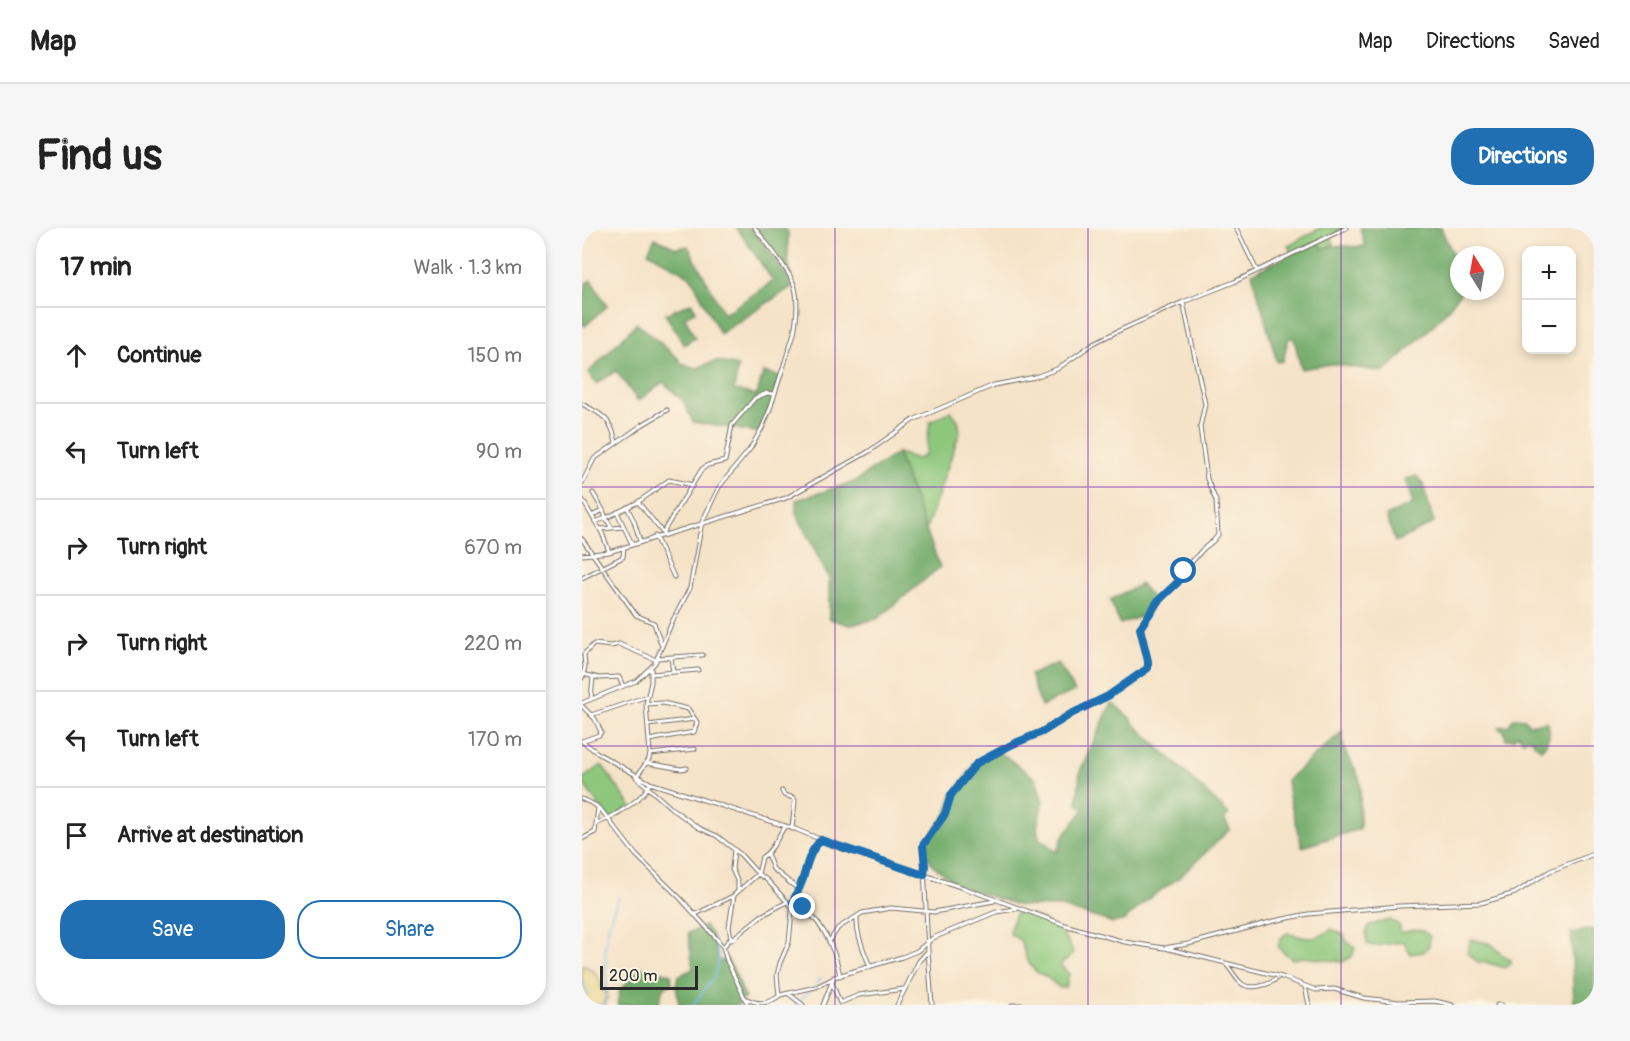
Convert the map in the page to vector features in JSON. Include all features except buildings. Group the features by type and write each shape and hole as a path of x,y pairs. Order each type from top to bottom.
{"street":[{"path":"755,228 790,276 795,293 794,333 767,416 759,434 718,487 702,522 690,588 661,646 657,659 651,669 636,681 591,699 582,705 591,715 601,733 582,741 599,754 650,783 792,828 1019,909 1112,939 1224,962 1279,976 1320,990 1334,989 1364,998 1399,1002 1435,1001 1452,1005"},
{"path":"1236,228 1257,271"},
{"path":"582,555 609,552 663,533 786,498 868,452 913,420 994,385 1035,377 1057,369 1095,343 1257,271 1346,228"},
{"path":"932,1005 923,845 945,814 951,795 977,763 1042,732 1071,714 1108,696 1148,668 1140,628 1158,601 1178,582 1184,571 1218,535 1216,501 1207,479 1200,427 1205,404 1183,302"},
{"path":"663,533 705,466 725,461 732,425 751,401 762,394 774,394"},
{"path":"582,404 602,413 614,432 616,443"},
{"path":"582,483 594,459 642,424 667,410"},
{"path":"595,522 638,502 669,480 693,485"},
{"path":"593,493 611,527"},
{"path":"582,499 600,529 609,552"},
{"path":"638,502 663,533"},
{"path":"627,507 634,520 640,541"},
{"path":"592,516 603,510"},
{"path":"617,512 632,544"},
{"path":"618,527 621,522"},
{"path":"600,529 624,527"},
{"path":"655,536 674,577"},
{"path":"582,540 636,615 654,623 661,646"},
{"path":"582,578 623,557 624,547"},
{"path":"623,687 619,677 593,677 583,674 584,654 590,646 597,643 611,646 619,644 657,659 703,656"},
{"path":"671,658 673,672"},
{"path":"637,776 650,754 646,704 651,669"},
{"path":"651,674 698,670"},
{"path":"591,699 593,677"},
{"path":"591,715 648,696"},
{"path":"646,704 663,703 685,709 695,719 697,726 694,732 649,740"},
{"path":"648,725 695,719"},
{"path":"650,754 695,748"},
{"path":"647,762 681,769 687,768"},
{"path":"632,773 670,808 735,849 787,902 808,912 829,942 840,976"},
{"path":"596,824 624,809 648,789 650,783"},
{"path":"783,791 783,795 794,798 795,801 792,828"},
{"path":"582,799 598,808 636,855 681,898 723,947 748,1005"},
{"path":"582,839 595,832 598,808"},
{"path":"694,915 736,893 758,874 762,857 767,854 785,826"},
{"path":"780,995 777,975 789,942 792,905 809,856 821,840"},
{"path":"730,941 729,927 738,883 732,869 735,849"},
{"path":"767,854 773,869 798,889"},
{"path":"1164,948 1308,914 1399,906 1481,903 1515,893 1550,871 1594,854"},
{"path":"829,942 836,930 862,913 891,908 938,911 996,901"},
{"path":"723,947 761,916 787,902"},
{"path":"745,998 761,1004 780,995 816,987 840,976 916,951 933,938 996,912 1019,909"},
{"path":"857,916 861,946 870,967"},
{"path":"897,1005 919,961 928,951"},
{"path":"1224,962 1245,985 1270,984 1279,976"},
{"path":"832,981 840,1004 859,995 904,989"},
{"path":"823,1005 832,981"},
{"path":"1305,986 1309,1005"},
{"path":"789,994 803,1005"},
{"path":"1012,1005 1022,1005"},
{"path":"1497,1005 1502,1005"}],"green space":[{"path":"737,228 752,228 793,286 720,334 691,277 648,252 655,238 676,248 688,246 724,314 773,281"},
{"path":"755,228 784,228 788,232 791,278"},
{"path":"1320,228 1346,228 1330,236 1334,244 1323,249 1292,254 1288,246"},
{"path":"1360,228 1441,228 1450,248 1450,300 1455,300 1384,372 1332,364 1301,369 1294,338 1288,339 1283,361 1277,362 1252,273 1318,241 1323,249 1334,246 1365,246"},
{"path":"591,280 607,306 585,326 582,324 582,305 586,283"},
{"path":"691,303 696,311 685,317 695,338 684,345 665,314"},
{"path":"637,323 679,359 681,364 697,368 716,361 738,366 734,390 757,395 763,372 781,377 761,433 693,422 683,401 663,382 638,401 616,371 596,384 588,373"},
{"path":"951,411 958,420 960,431 926,530 897,453 918,459 925,455 930,422"},
{"path":"897,453 940,567 877,619 850,625 829,619 829,579 796,513 796,500 854,482"},
{"path":"1417,476 1423,484 1434,523 1395,542 1386,516 1413,504 1405,479"},
{"path":"1141,584 1155,601 1148,614 1120,624 1110,600"},
{"path":"1058,663 1075,691 1041,706 1030,675"},
{"path":"1112,702 1229,814 1224,819 1230,829 1180,877 1147,900 1125,920 1113,923 1061,907 1020,906 959,886 934,866 925,854 924,845 946,814 952,795 977,763 999,752 1036,779 1043,801 1037,827 1039,838 1057,852 1062,838 1084,809 1077,803 1080,771"},
{"path":"1514,718 1525,719 1529,725 1547,721 1549,737 1541,749 1528,738 1523,741 1518,734 1513,739 1506,739 1504,730 1500,730 1499,727 1508,726"},
{"path":"1342,732 1346,753 1360,782 1361,826 1359,829 1302,847 1287,780"},
{"path":"602,765 631,806 610,821 582,782 582,779"},
{"path":"1015,914 1035,917 1052,926 1071,946 1073,954 1060,965 1069,974 1066,987 1060,988 1036,972 1027,960 1020,940 1009,932"},
{"path":"1390,920 1399,925 1401,933 1417,930 1427,934 1430,937 1429,945 1424,952 1410,954 1404,942 1373,946 1367,944 1366,934 1369,925"},
{"path":"705,926 711,934 719,961 727,959 735,972 745,998 739,1001 740,1005 679,1005 676,984 678,976 693,969 688,933"},
{"path":"1332,929 1344,935 1347,942 1355,948 1352,956 1343,962 1303,957 1292,959 1278,947 1281,938 1287,933 1315,938"},
{"path":"1594,929 1594,1005 1574,1005 1571,933"},
{"path":"1471,939 1491,944 1511,960 1511,964 1505,968 1485,962 1479,963 1467,953"},
{"path":"641,968 671,974 672,984 663,988 658,1005 617,1005 620,990"}],"sand":[{"path":"582,965 596,974 601,989 607,992 606,1005 582,1005"}],"waterway":[{"path":"603,1005 607,983 604,969 606,939 609,923 619,897"},
{"path":"693,1005 714,977 719,958 713,938"},
{"path":"816,985 821,978"},
{"path":"582,980 588,994 582,999"},
{"path":"795,1005 813,988"}],"route":[{"path":"803,907 793,902 802,880 804,867 812,850 821,840 924,875 923,845 948,809 951,795 977,763 1042,732 1071,714 1108,696 1148,668 1140,628 1158,601 1178,582 1184,571"}]}
